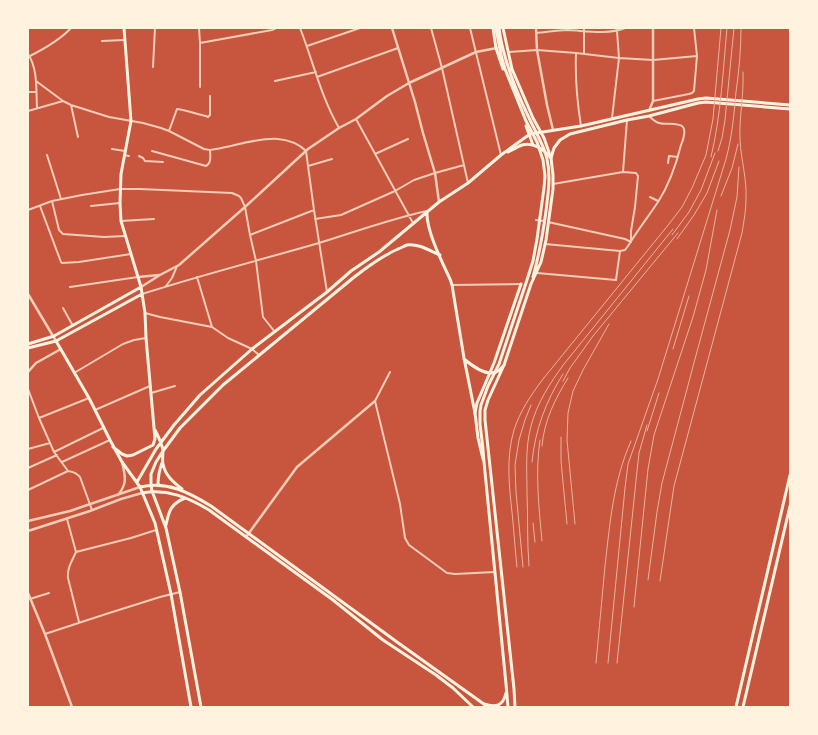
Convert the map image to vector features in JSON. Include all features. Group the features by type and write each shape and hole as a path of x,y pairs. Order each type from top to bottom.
{"main road":[{"path":"113,447 127,456 133,455 152,445 155,439 145,313 141,287 125,236 120,203 121,174 131,121 124,28"},
{"path":"493,28 496,48 509,87 530,134 533,145"},
{"path":"498,28 508,70 541,141 548,165 549,189 542,240 535,274"},
{"path":"498,28 501,55 505,69 543,160 545,176 537,239 526,282 499,364 483,398 480,411 480,424 508,707"},
{"path":"503,28 512,69 533,118 544,138 551,158 553,175 545,244 541,262 531,284 504,365 492,389 485,410 515,707"},
{"path":"551,158 554,148 560,140 570,134 649,116 706,98 790,105"},
{"path":"137,482 174,425 200,395 252,349 414,224 439,202 468,183 501,155 530,134 581,126 698,101 790,109"},
{"path":"501,155 523,145 533,145 545,150 551,158"},
{"path":"428,211 427,218 434,244 452,286 475,413 478,438 484,462"},
{"path":"201,707 180,592 166,528 152,491 151,474 156,462 180,428 223,385 372,264 391,252 407,245 414,245 424,248 440,255"},
{"path":"475,413 479,397 494,363 521,284"},
{"path":"28,344 54,336 141,287"},
{"path":"28,348 56,340 142,294"},
{"path":"56,340 89,398 113,447 140,487 151,512 157,529 191,707"},
{"path":"464,358 477,369 490,373 497,372 504,365"},
{"path":"154,428 163,451 158,485"},
{"path":"162,463 169,478 182,490"},
{"path":"736,707 790,475"},
{"path":"140,487 151,485 170,486 182,490 211,506 383,640 453,688 473,707"},
{"path":"142,493 161,491 194,501 209,510 248,536 488,707"},
{"path":"166,528 166,523 172,506 185,498"},
{"path":"743,707 790,506"},
{"path":"383,640 387,635"},
{"path":"484,704 493,706 498,705 505,698 507,690"}],"street":[{"path":"37,108 36,81 29,56 67,33 71,28"},
{"path":"153,67 155,28"},
{"path":"199,28 200,87"},
{"path":"200,43 276,28"},
{"path":"300,28 317,77 339,128"},
{"path":"307,46 360,28"},
{"path":"392,28 435,173 439,202"},
{"path":"431,28 442,68 468,183"},
{"path":"470,28 501,155"},
{"path":"536,28 537,50 553,130"},
{"path":"584,28 584,54"},
{"path":"536,33 568,29 584,32 617,30 625,28"},
{"path":"649,111 653,101 653,28"},
{"path":"653,101 692,93 694,89 697,56 694,28"},
{"path":"612,119 619,58 617,30"},
{"path":"102,41 124,40"},
{"path":"317,77 398,48"},
{"path":"141,287 177,266 306,151 339,128 356,119 387,96 409,83 476,52 496,48 508,52 537,50 653,60 697,56"},
{"path":"576,53 575,76 581,126"},
{"path":"275,81 316,72"},
{"path":"36,81 71,104 109,117 143,123 169,131 204,149 210,150 260,140 277,139 289,140 301,146 306,151 327,292"},
{"path":"28,92 36,92"},
{"path":"169,131 177,109 208,117 210,116 210,96"},
{"path":"28,111 63,100"},
{"path":"71,104 78,137"},
{"path":"545,244 620,251 625,250 658,202 671,176 683,141 684,130 680,124 660,123 654,121 649,116"},
{"path":"356,119 414,224"},
{"path":"623,172 627,120"},
{"path":"375,154 408,139"},
{"path":"112,149 125,153 129,156"},
{"path":"152,150 206,166 210,162 210,150"},
{"path":"47,154 61,199"},
{"path":"139,156 145,161 163,162"},
{"path":"668,163 669,156 678,157"},
{"path":"308,166 332,159"},
{"path":"315,219 341,215 395,191 414,180 464,165"},
{"path":"553,184 623,172 636,173 638,176 631,242"},
{"path":"28,210 52,201 120,189 232,193 239,196 244,207 256,261 263,317 275,332"},
{"path":"650,197 658,202"},
{"path":"52,201 59,230 63,234 104,237 125,236"},
{"path":"91,206 120,203"},
{"path":"40,206 62,263 79,262 131,254"},
{"path":"250,235 314,210"},
{"path":"142,294 428,211"},
{"path":"122,221 154,219"},
{"path":"536,220 625,239 631,242"},
{"path":"535,274 616,280 620,251"},
{"path":"165,287 172,278 177,266"},
{"path":"70,287 160,275"},
{"path":"197,277 212,327"},
{"path":"452,286 521,284"},
{"path":"28,296 56,340"},
{"path":"63,308 73,326"},
{"path":"145,313 212,327 228,338 252,349 259,355"},
{"path":"74,373 123,344 146,338"},
{"path":"28,372 36,364 61,350"},
{"path":"248,536 297,467 375,401 390,372"},
{"path":"95,410 150,386"},
{"path":"151,393 175,386"},
{"path":"28,389 54,452 68,471"},
{"path":"39,418 89,398"},
{"path":"375,401 400,504 405,538 409,545 447,573 495,572"},
{"path":"54,452 103,428"},
{"path":"62,462 110,440"},
{"path":"28,449 50,443"},
{"path":"28,468 57,456"},
{"path":"118,495 123,490 125,482 122,462"},
{"path":"28,490 68,471 74,472 80,477 92,510"},
{"path":"28,521 90,505 140,487"},
{"path":"28,531 142,493"},
{"path":"67,518 76,552 68,569 68,578 80,622"},
{"path":"76,552 131,538 157,529"},
{"path":"45,634 180,592"},
{"path":"28,593 72,707"},
{"path":"30,599 49,593"}],"railway":[{"path":"517,567 509,471 511,440 516,423 534,391 669,224 682,207 692,188 706,155 713,119 721,28"},
{"path":"711,157 723,77 727,28"},
{"path":"718,151 725,120 734,28"},
{"path":"608,663 628,464 658,379 726,159 734,118 740,60 741,28"},
{"path":"660,581 674,486 742,233 746,207 745,177 740,131 743,72"},
{"path":"721,196 732,168 738,144"},
{"path":"672,235 689,212 701,190 715,153"},
{"path":"677,239 707,193 719,161"},
{"path":"648,580 662,483 730,230 737,197 739,167"},
{"path":"634,607 648,469 654,435 693,317 706,270 717,210"},
{"path":"529,566 527,451 531,426 540,401 564,364 673,229"},
{"path":"563,381 570,368 593,336 678,233"},
{"path":"673,349 689,296"},
{"path":"575,524 567,440 568,413 573,391 609,324"},
{"path":"532,462 533,450 542,416 551,395 563,374"},
{"path":"542,446 545,428 551,410 568,378"},
{"path":"647,431 659,393"},
{"path":"523,567 515,465 519,440 531,405"},
{"path":"617,663 639,453 647,425"},
{"path":"561,437 561,461 567,524"},
{"path":"540,440 538,478 542,541"},
{"path":"596,663 605,566 613,503 620,472 631,441"},
{"path":"533,523 535,542"}]}
